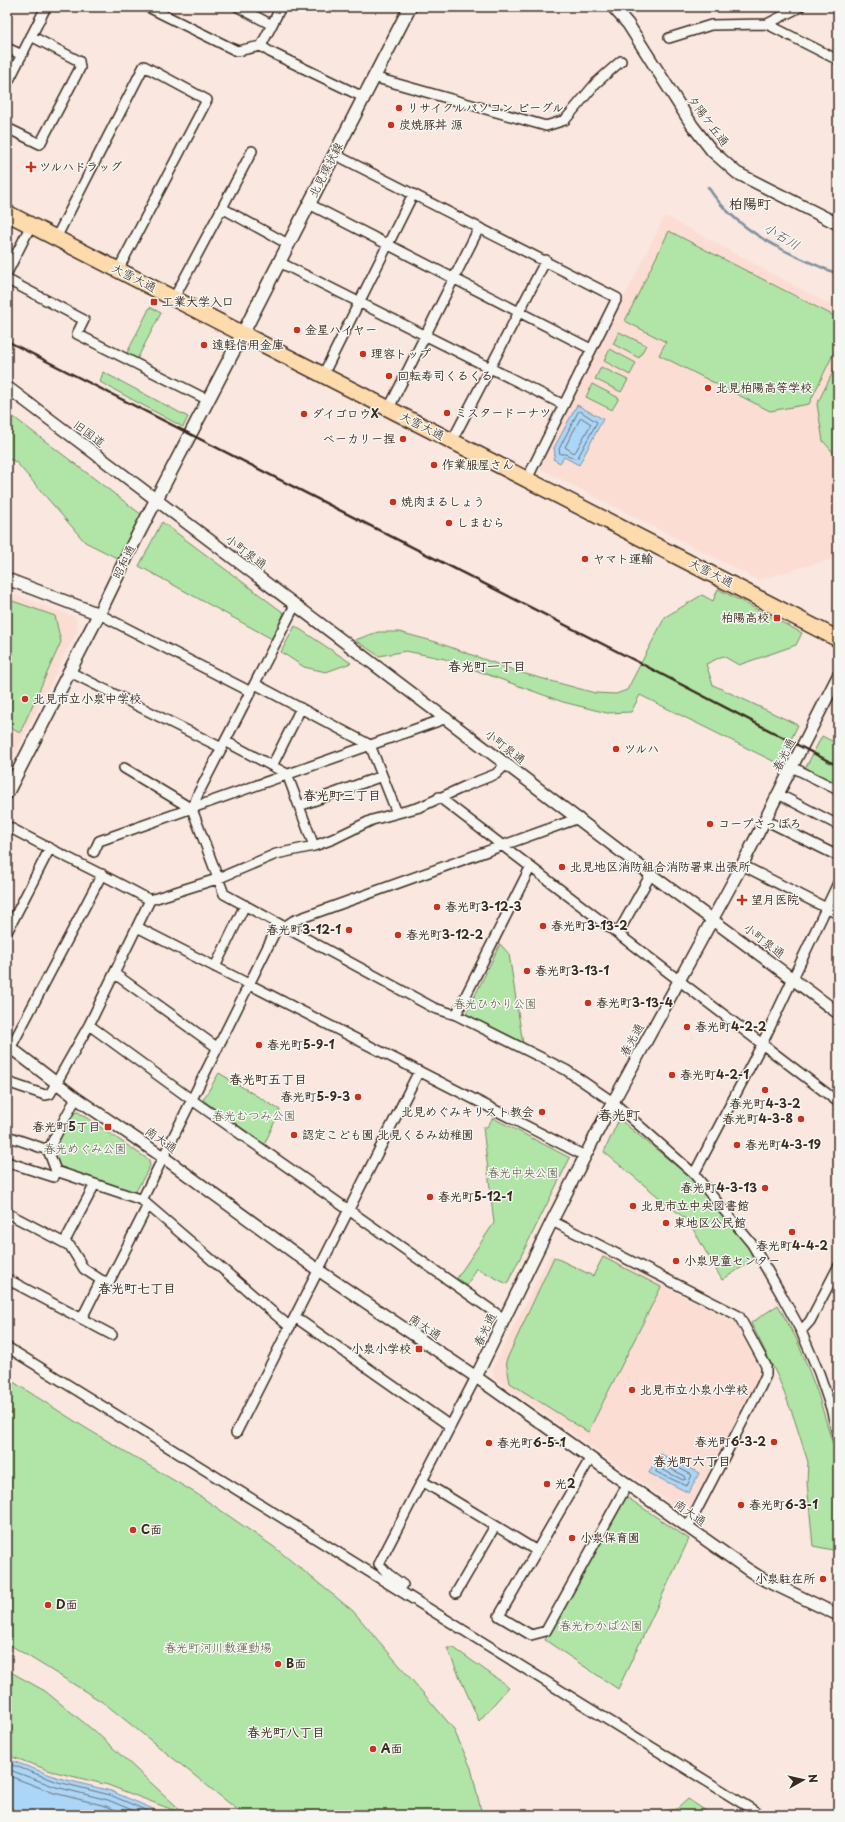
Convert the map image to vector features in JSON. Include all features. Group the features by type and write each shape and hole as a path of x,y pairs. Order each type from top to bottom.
{"highway":[{"name":"大雪大通","path":"7,213 838,639"}],"main road":[{"name":"北見環状線","path":"243,333 410,7"},
{"name":"昭和通","path":"7,793 68,671 99,614 131,548 243,333"}],"street":[{"path":"150,7 237,51 261,46 270,52 363,97"},
{"path":"238,7 272,25"},
{"path":"261,46 281,7"},
{"name":"夕陽ケ丘通","path":"613,7 628,24 692,125 712,151 737,172 838,224"},
{"path":"669,38 711,25 767,24 800,7"},
{"path":"7,84 45,8"},
{"path":"767,24 838,60"},
{"path":"7,128 40,144 80,68 79,61 32,36"},
{"path":"7,48 22,55"},
{"path":"373,77 546,126 565,120 596,83 621,61"},
{"path":"56,238 144,66 207,100 118,270"},
{"path":"174,298 252,151"},
{"path":"334,154 479,228 546,260 617,298 527,479"},
{"path":"323,375 413,194"},
{"path":"309,204 591,349"},
{"path":"222,208 288,244"},
{"path":"7,273 31,225"},
{"path":"389,408 424,335 479,228"},
{"path":"452,441 546,260"},
{"path":"279,262 564,404"},
{"path":"7,278 8,280 84,320 77,334 208,400"},
{"name":"旧国道","path":"7,387 156,501"},
{"name":"小町泉通","path":"156,501 838,1013"},
{"path":"7,579 99,614 253,688 301,708 370,745 397,813"},
{"path":"192,809 223,744 295,605"},
{"path":"68,671 287,774 314,846"},
{"name":"春光通","path":"476,1377 552,1220 585,1156 742,865 838,676"},
{"path":"272,766 301,708"},
{"path":"94,852 99,841 447,718"},
{"path":"7,826 87,869 102,874 150,900 217,879 276,854 314,846 333,839 372,820 420,807 496,774 506,764"},
{"path":"792,766 838,790"},
{"path":"124,768 192,809 217,879 224,894 434,1008 456,1015 566,1070 613,1102 694,1174 752,1244 801,1331 819,1373 831,1408 838,1438"},
{"path":"299,806 382,776"},
{"path":"778,794 838,825"},
{"path":"439,798 618,933 678,982 838,1102"},
{"path":"7,1213 70,1246 84,1269 101,1280 109,1282 145,1202 163,1157 249,985 282,925 579,818"},
{"path":"765,820 838,856"},
{"path":"7,932 50,848"},
{"path":"742,865 838,914"},
{"path":"456,1015 530,868"},
{"path":"9,1046 102,874"},
{"path":"618,933 651,874"},
{"path":"694,1174 762,1044 825,908 838,884"},
{"path":"7,1082 45,1095 50,1094 89,1025 150,900"},
{"path":"215,967 245,905"},
{"path":"137,927 585,1156"},
{"path":"115,974 218,1048"},
{"path":"89,1025 192,1100 504,1319"},
{"name":"南大通","path":"9,1046 76,1098 163,1157 318,1270 476,1377 590,1459 761,1578 838,1615"},
{"path":"236,1433 419,1071"},
{"path":"7,1162 54,1177 56,1171 48,1150 76,1098"},
{"path":"7,1136 48,1150"},
{"path":"56,1171 145,1202 290,1327"},
{"path":"64,1243 96,1184"},
{"path":"552,1220 739,1316 766,1366 766,1375 761,1386 688,1527"},
{"path":"801,1331 810,1321 838,1267"},
{"path":"7,1279 112,1335"},
{"path":"82,1318 101,1280"},
{"path":"294,1317 450,1426"},
{"path":"7,1347 761,1815"},
{"path":"405,1593 407,1588 388,1574 379,1564 476,1377"},
{"path":"590,1459 499,1616 531,1635 546,1631 628,1485"},
{"path":"422,1481 537,1551"},
{"path":"456,1593 495,1526"}],"shaded area":[{"name":"北見柏陽高等学校","path":"665,216 838,309 838,557 758,580 539,468"},
{"name":"北見市立小泉中学校","path":"7,592 75,617 78,629 7,769"},
{"name":"北見市立小泉小学校","path":"551,1254 593,1275 603,1255 735,1322 758,1365 760,1377 690,1509 684,1512 494,1378 493,1368"}],"green space":[{"path":"669,231 838,318 838,344 809,404 770,411 659,355 666,342 625,321"},
{"path":"150,307 161,313 136,361 125,357"},
{"path":"619,332 646,345 639,358 613,344"},
{"path":"610,349 636,363 630,375 604,361"},
{"path":"838,362 838,458 823,441 817,404"},
{"path":"601,367 628,380 621,392 595,379"},
{"path":"103,372 188,417 183,427 100,382"},
{"path":"592,384 619,398 612,410 586,397"},
{"path":"7,412 142,515 119,559 85,542 16,462 7,458"},
{"path":"162,522 284,613 272,639 139,566"},
{"path":"718,589 802,633 796,645 739,665 723,656 706,664 713,685 798,725 779,764 640,695 631,712 607,713 563,702 445,659 406,651 379,656 355,640 378,632 399,632 436,642 522,673 595,693 616,694 627,690 665,617 702,595 713,601"},
{"name":"北見市立小泉中学校","path":"7,599 55,616 61,642 20,733 7,726"},
{"path":"295,626 351,663 326,672 304,667 281,652"},
{"path":"822,736 838,744 838,786 805,769"},
{"name":"春光ひかり公園","path":"500,944 509,954 523,1044 466,1014"},
{"name":"春光むつみ公園","path":"219,1073 280,1110 264,1145 203,1100"},
{"name":"春光めぐみ公園","path":"78,1112 149,1160 150,1166 135,1193 59,1168 54,1152 73,1113"},
{"name":"春光中央公園","path":"493,1118 570,1158 507,1284 476,1268 467,1286 457,1278 494,1223 483,1127 487,1127"},
{"path":"619,1119 690,1177 748,1243 753,1260 722,1280 689,1222 604,1152"},
{"path":"554,1257 593,1276 603,1257 661,1287 588,1432 510,1383 506,1361"},
{"path":"778,1305 797,1340 818,1394 836,1455 838,1476 838,1551 813,1546 807,1482 808,1462 794,1418 778,1377 751,1323"},
{"name":"春光町河川敷運動場","path":"7,1378 84,1427 197,1494 274,1547 353,1611 453,1728 471,1768 482,1815 244,1815 104,1703 7,1643"},
{"name":"春光わかば公園","path":"625,1496 689,1539 618,1689 545,1640"},
{"path":"447,1648 454,1648 509,1687 479,1721"},
{"path":"7,1670 45,1691 99,1735 186,1815 108,1785 51,1771 7,1755"},
{"path":"688,1799 712,1815 646,1815 648,1813 677,1809"}],"water":[{"path":"577,405 603,419 579,465 564,457 560,463 553,459 555,454 554,448"},
{"path":"659,1453 699,1473 689,1493 649,1473"},
{"path":"7,1759 59,1778 111,1791 167,1815 22,1815 7,1806"}],"waterway":[{"name":"小石川","path":"708,187 733,217 749,229 783,250 838,274"}],"railway":[{"path":"7,341 638,662 838,766"}],"place":[{"name":"リサイクルパソコン ビーグル","path":"399,108"},
{"name":"炭焼豚丼 源","path":"391,125"},
{"name":"ツルハドラッグ","path":"31,167"},
{"name":"工業大学入口","path":"154,302"},
{"name":"金星ハイヤー","path":"297,330"},
{"name":"遠軽信用金庫","path":"204,345"},
{"name":"理容トップ","path":"363,354"},
{"name":"回転寿司くるくる","path":"389,376"},
{"name":"北見柏陽高等学校","path":"708,388"},
{"name":"ミスタードーナツ","path":"447,413"},
{"name":"ダイゴロウX","path":"304,414"},
{"name":"ベーカリー捏","path":"403,439"},
{"name":"作業服屋さん","path":"434,465"},
{"name":"焼肉まるしょう","path":"393,502"},
{"name":"しまむら","path":"449,523"},
{"name":"ヤマト運輸","path":"585,559"},
{"name":"柏陽高校","path":"777,618"},
{"name":"北見市立小泉中学校","path":"25,699"},
{"name":"ツルハ","path":"616,749"},
{"name":"コープさっぽろ","path":"710,824"},
{"name":"北見地区消防組合消防署東出張所","path":"562,867"},
{"name":"望月医院","path":"742,900"},
{"name":"春光町3-12-3","path":"437,907"},
{"name":"春光町3-13-2","path":"543,926"},
{"name":"春光町3-12-1","path":"349,930"},
{"name":"春光町3-12-2","path":"398,935"},
{"name":"春光町3-13-1","path":"527,971"},
{"name":"春光町3-13-4","path":"588,1003"},
{"name":"春光町4-2-2","path":"687,1027"},
{"name":"春光町5-9-1","path":"259,1045"},
{"name":"春光町4-2-1","path":"672,1075"},
{"name":"春光町4-3-2","path":"765,1090"},
{"name":"春光町5-9-3","path":"358,1097"},
{"name":"北見めぐみキリスト教会","path":"542,1112"},
{"name":"春光町4-3-8","path":"801,1119"},
{"name":"春光町5丁目","path":"108,1127"},
{"name":"認定こども園 北見くるみ幼稚園","path":"294,1135"},
{"name":"春光町4-3-19","path":"737,1145"},
{"name":"春光町4-3-13","path":"765,1188"},
{"name":"春光町5-12-1","path":"430,1197"},
{"name":"北見市立中央図書館","path":"633,1206"},
{"name":"東地区公民館","path":"666,1223"},
{"name":"春光町4-4-2","path":"792,1232"},
{"name":"小泉児童センター","path":"676,1261"},
{"name":"小泉小学校","path":"419,1349"},
{"name":"北見市立小泉小学校","path":"632,1390"},
{"name":"春光町6-3-2","path":"774,1442"},
{"name":"春光町6-5-1","path":"489,1443"},
{"name":"光2","path":"547,1484"},
{"name":"春光町6-3-1","path":"741,1505"},
{"name":"C面","path":"133,1530"},
{"name":"小泉保育園","path":"572,1538"},
{"name":"小泉駐在所","path":"823,1579"},
{"name":"D面","path":"48,1605"},
{"name":"B面","path":"278,1664"},
{"name":"A面","path":"373,1749"}],"district":[{"name":"柏陽町","path":"750,204"},
{"name":"春光町一丁目","path":"487,666"},
{"name":"春光町三丁目","path":"342,795"},
{"name":"春光町五丁目","path":"268,1079"},
{"name":"春光町","path":"619,1115"},
{"name":"春光町七丁目","path":"137,1288"},
{"name":"春光町六丁目","path":"692,1461"},
{"name":"春光町八丁目","path":"286,1732"}]}
